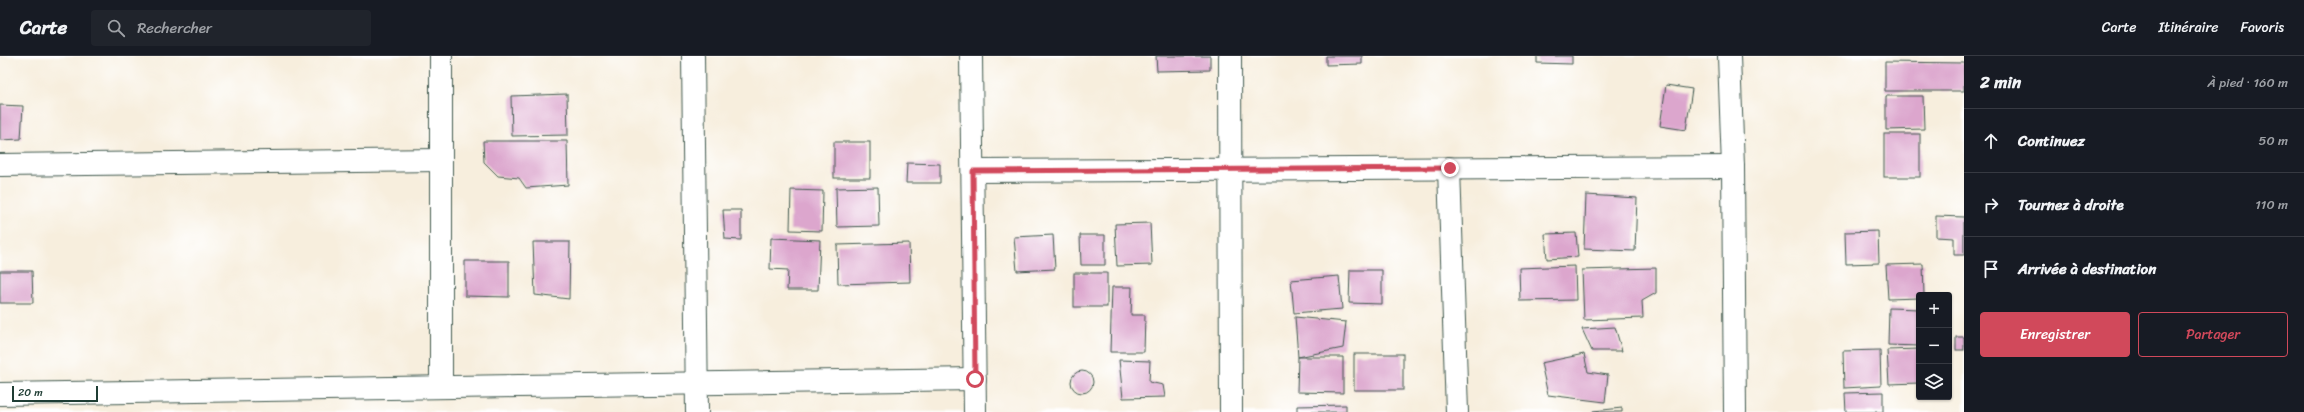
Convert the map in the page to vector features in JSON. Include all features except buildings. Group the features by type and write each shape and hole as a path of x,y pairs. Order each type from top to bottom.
{"street":[{"path":"441,56 441,387"},
{"path":"693,56 698,383 697,412"},
{"path":"971,56 976,412"},
{"path":"1230,56 1231,412"},
{"path":"1729,56 1733,167 1735,412"},
{"path":"0,165 441,160"},
{"path":"973,171 1733,167"},
{"path":"1450,168 1457,412"},
{"path":"0,394 975,379"}],"route":[{"path":"975,379 973,171 1450,168"}]}
